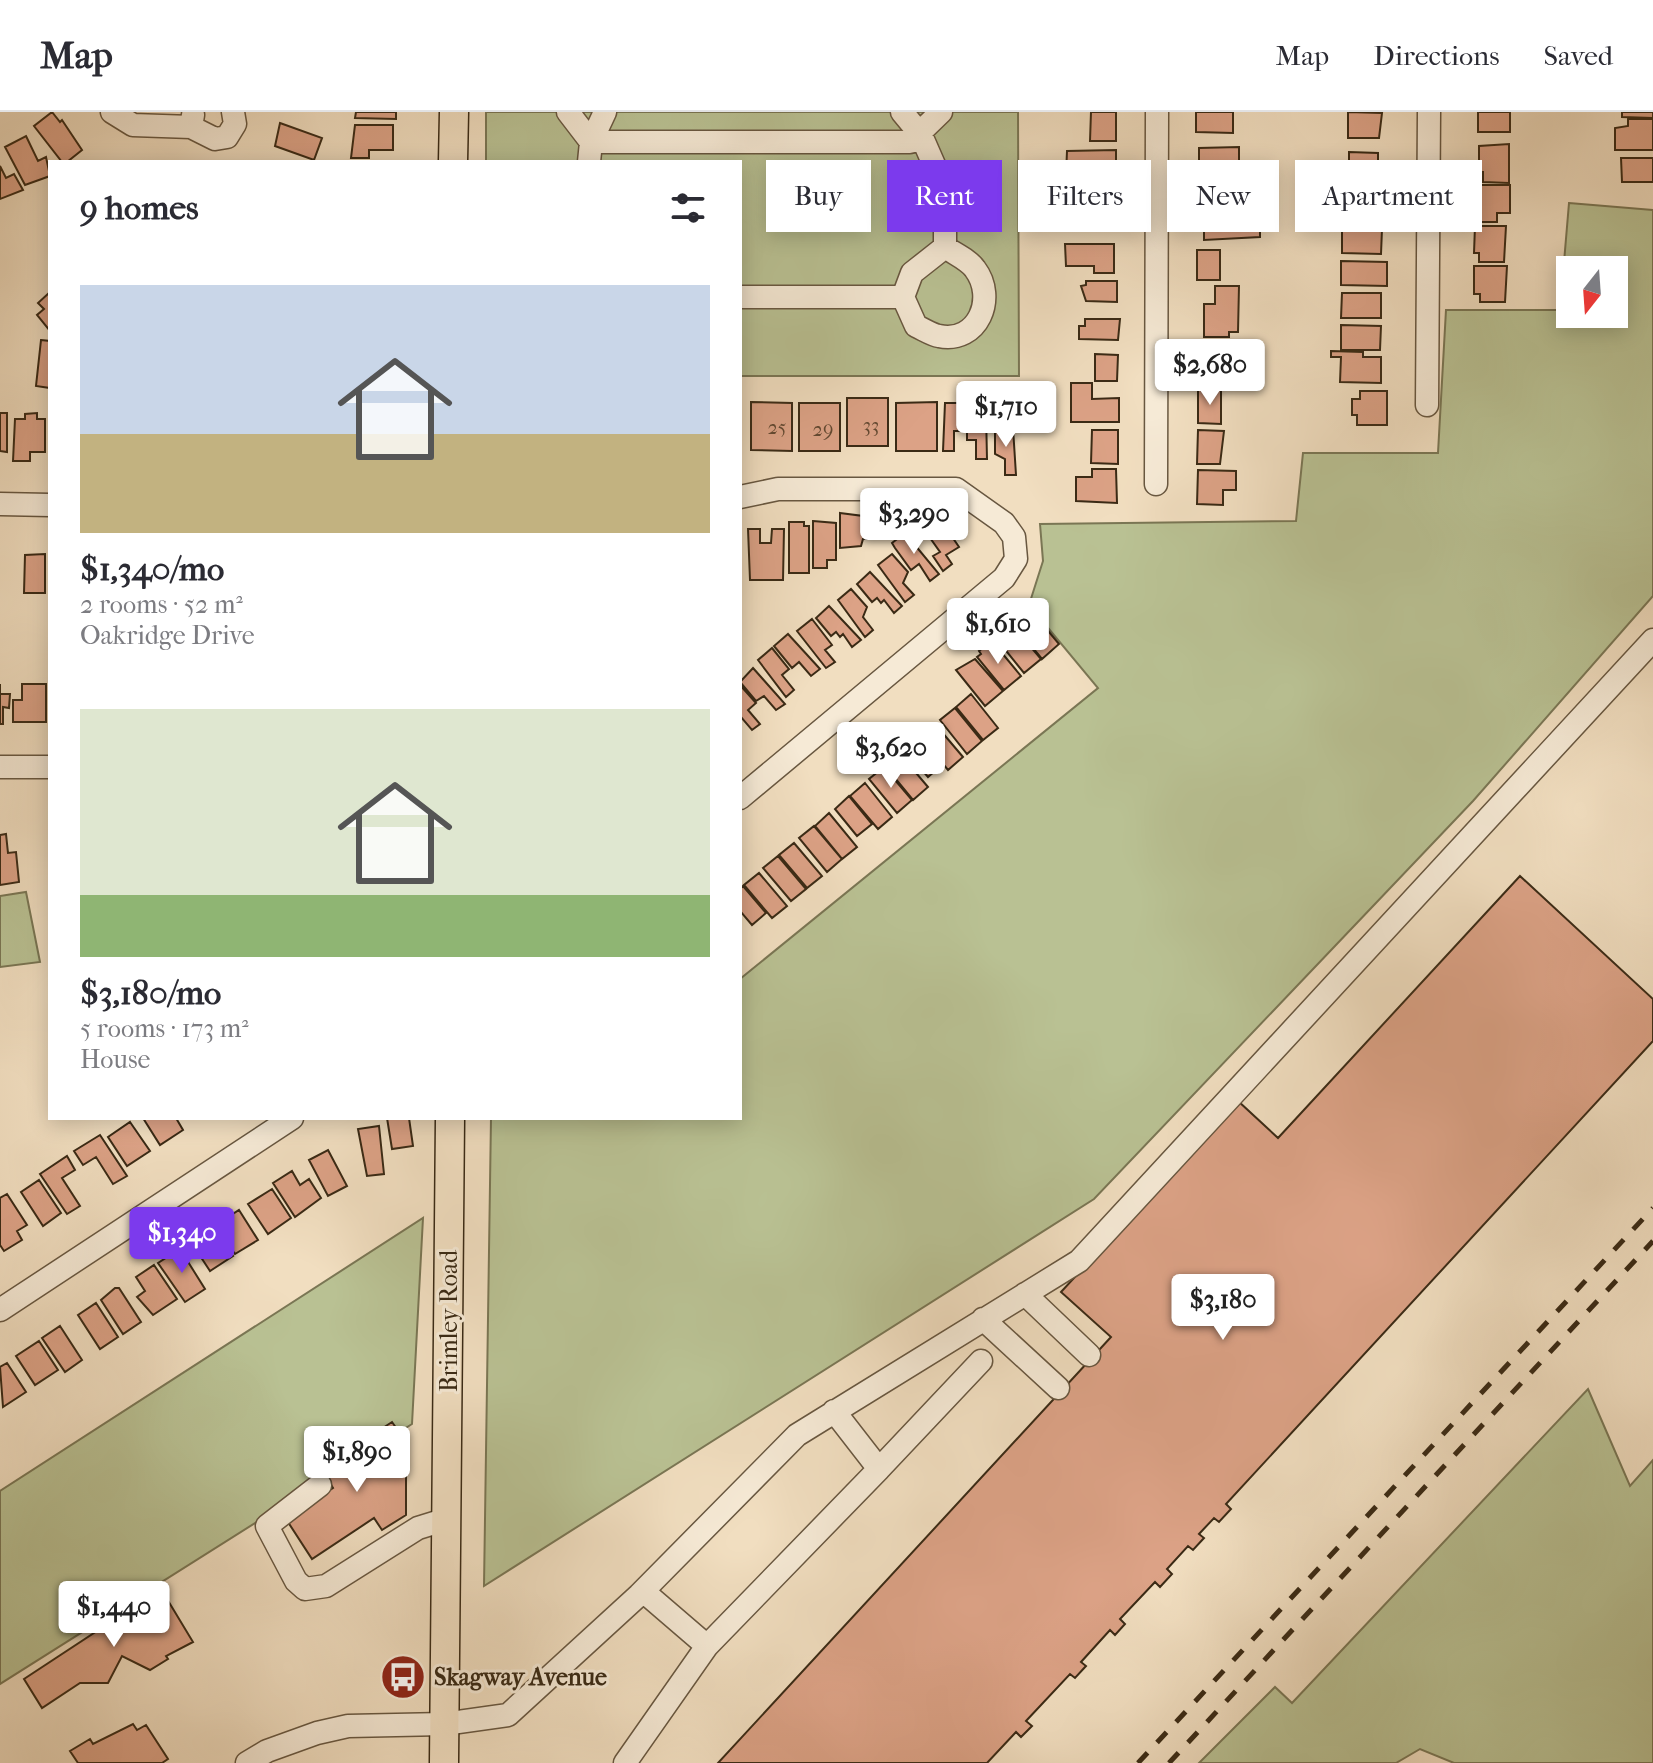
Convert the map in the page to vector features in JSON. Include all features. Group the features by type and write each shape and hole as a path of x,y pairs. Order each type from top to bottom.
{"main road":[{"path":"453,160 454,112"},
{"name":"Brimley Road","path":"444,1763 450,1120"}],"street":[{"path":"112,112 133,125 192,119 215,139 227,137 235,124 233,112"},
{"path":"568,112 590,152"},
{"path":"590,152 605,112"},
{"path":"902,112 921,135 945,190 945,247"},
{"path":"590,152 910,142 921,135 941,112"},
{"path":"1156,484 1157,112"},
{"path":"1427,405 1429,112"},
{"path":"945,247 975,268 986,290 983,316 966,333 940,337 916,326 903,297 912,273 945,247"},
{"path":"742,297 903,297"},
{"path":"742,497 778,489 956,489 1009,528 1017,552 1013,567 1004,578 742,796"},
{"path":"0,504 48,505"},
{"path":"247,1763 305,1737 348,1726 444,1724 508,1715 643,1591 797,1435 1079,1261 1653,640"},
{"path":"0,767 48,767"},
{"path":"0,1310 289,1120"},
{"path":"1025,1294 1089,1355"},
{"path":"983,1319 1058,1388"},
{"path":"625,1763 707,1646 981,1361"},
{"path":"834,1411 879,1469"},
{"path":"320,1485 267,1526 296,1581 305,1589 326,1586 418,1528 447,1519"},
{"path":"643,1591 707,1646"}],"green space":[{"path":"486,112 1018,112 1019,376 742,376 742,160 486,160"},
{"path":"1569,203 1653,210 1653,596 1473,801 1094,1199 484,1586 491,1120 742,1120 742,977 1098,688 1029,605 1043,561 1040,524 1296,521 1303,453 1438,453 1446,310 1556,310 1556,328 1628,328 1628,256 1565,256"},
{"path":"26,892 40,962 0,967 0,896"},
{"path":"423,1218 412,1424 0,1684 0,1491"},
{"path":"1588,1389 1630,1486 1653,1460 1653,1763 1454,1763 1420,1749 1396,1763 1199,1763 1275,1687 1292,1703"}],"building":[{"path":"52,112 60,122 62,120 82,150 70,160 60,160 34,126"},
{"path":"356,112 396,112 396,119 355,118"},
{"path":"1091,112 1116,112 1116,141 1090,141"},
{"path":"1196,112 1233,112 1233,133 1196,132"},
{"path":"1348,112 1382,113 1379,138 1348,138"},
{"path":"1478,112 1510,112 1510,132 1478,132"},
{"path":"1622,112 1653,112 1653,118 1622,117"},
{"path":"1628,119 1653,119 1653,150 1615,150 1615,128 1628,126"},
{"path":"280,123 322,138 314,160 275,146"},
{"path":"355,125 393,125 393,150 369,150 369,158 351,158"},
{"path":"26,136 38,161 46,157 48,177 25,185 5,147"},
{"path":"1509,144 1509,183 1483,182 1479,146"},
{"path":"1239,147 1239,160 1199,160 1199,148"},
{"path":"1116,150 1116,160 1067,160 1067,151"},
{"path":"1349,152 1378,153 1378,160 1349,160"},
{"path":"1621,158 1653,158 1653,182 1622,182"},
{"path":"0,166 6,178 14,174 23,190 0,199"},
{"path":"1482,185 1510,185 1510,213 1497,213 1497,222 1482,222"},
{"path":"1482,226 1506,226 1504,262 1479,262 1479,253 1474,253 1475,232 1482,232"},
{"path":"1204,232 1260,232 1260,237 1204,240"},
{"path":"1342,232 1382,232 1381,254 1342,253"},
{"path":"1065,244 1114,244 1114,273 1094,273 1094,266 1066,266"},
{"path":"1197,250 1220,250 1220,280 1197,280"},
{"path":"1341,261 1387,262 1387,286 1341,285"},
{"path":"1474,266 1507,266 1505,302 1480,302 1480,294 1474,294"},
{"path":"1086,281 1117,281 1117,302 1086,301 1081,286 1086,285"},
{"path":"1215,286 1239,286 1238,332 1229,332 1229,337 1204,337 1204,304 1215,304"},
{"path":"1342,293 1381,293 1381,318 1341,318"},
{"path":"48,294 48,329 37,315 44,309 38,303"},
{"path":"1085,319 1120,319 1118,340 1079,339 1079,326 1085,326"},
{"path":"1341,325 1381,326 1380,350 1341,350"},
{"path":"41,340 48,341 48,388 36,386"},
{"path":"1331,351 1363,352 1363,357 1381,357 1381,383 1340,382 1341,357 1331,357"},
{"path":"1095,354 1118,355 1117,381 1095,381"},
{"path":"1207,356 1214,356 1214,360 1231,360 1231,380 1199,380 1201,360 1207,360"},
{"path":"1071,383 1092,383 1092,399 1119,398 1119,422 1071,422"},
{"path":"1198,390 1221,390 1221,424 1198,423"},
{"path":"1360,391 1387,391 1387,425 1357,425 1357,415 1352,415 1352,399 1360,399"},
{"path":"847,398 888,398 888,446 847,446"},
{"path":"751,402 792,403 792,451 751,450"},
{"path":"937,402 937,451 896,451 896,403"},
{"path":"799,403 840,403 840,451 799,451"},
{"path":"945,403 964,403 964,431 954,431 954,451 943,451"},
{"path":"967,404 977,404 977,412 986,412 987,459 976,459 976,440 967,440"},
{"path":"0,413 7,413 7,452 0,451"},
{"path":"37,413 37,419 45,419 45,452 30,452 30,461 13,461 15,419 25,419 25,414"},
{"path":"1013,428 1016,475 1005,475 1005,459 995,454 995,429"},
{"path":"1092,430 1118,430 1118,464 1091,463"},
{"path":"1198,430 1224,431 1220,464 1197,464"},
{"path":"1092,469 1116,469 1117,503 1076,501 1076,477 1092,477"},
{"path":"1198,470 1236,471 1236,490 1223,490 1223,505 1197,504"},
{"path":"840,513 863,516 863,522 876,522 876,529 869,539 863,539 861,546 840,548"},
{"path":"813,521 836,523 836,560 827,560 827,568 813,568"},
{"path":"789,522 804,522 804,526 809,526 809,573 789,573"},
{"path":"944,525 959,547 946,555 952,564 943,571 933,556 940,552 928,535"},
{"path":"748,529 760,529 760,543 771,543 772,529 784,529 783,580 750,580"},
{"path":"905,533 939,574 930,581 919,564 911,570 892,543"},
{"path":"45,554 45,593 24,593 25,555"},
{"path":"892,554 908,572 903,583 914,595 905,602 878,565"},
{"path":"870,572 902,606 894,613 884,600 881,603 877,598 872,602 857,584"},
{"path":"851,589 867,607 863,617 873,630 865,637 838,600"},
{"path":"829,606 861,640 852,647 843,634 840,637 836,632 831,636 816,618"},
{"path":"1030,609 1059,644 1042,659 1015,626 1019,622 1016,619"},
{"path":"812,619 832,645 825,650 835,662 826,668 797,631"},
{"path":"1014,627 1041,659 1024,673 995,637"},
{"path":"788,634 820,669 811,676 799,662 792,668 774,646"},
{"path":"992,641 1021,676 1004,690 977,657 981,654 979,651"},
{"path":"772,648 789,669 782,675 794,690 786,697 758,660"},
{"path":"975,659 1003,691 985,706 956,670"},
{"path":"753,668 785,704 776,710 764,696 756,701 742,684 742,680"},
{"path":"22,684 46,684 46,722 13,722 13,700 22,700"},
{"path":"742,687 756,703 748,710 760,724 752,730 742,718"},
{"path":"0,694 10,694 9,708 3,707 3,724 0,724"},
{"path":"971,694 998,728 983,740 956,707"},
{"path":"955,708 982,741 967,754 940,720"},
{"path":"935,724 963,757 948,770 920,736"},
{"path":"920,738 942,765 928,777 905,750"},
{"path":"900,754 928,787 913,800 885,766"},
{"path":"884,767 912,800 897,813 869,779"},
{"path":"865,783 892,817 878,829 850,796"},
{"path":"849,796 872,824 857,836 835,809"},
{"path":"829,813 857,847 842,859 815,826"},
{"path":"814,826 842,859 827,872 799,838"},
{"path":"6,834 8,853 16,852 19,882 0,885 0,835"},
{"path":"794,843 822,876 807,888 779,855"},
{"path":"778,856 806,889 791,901 763,868"},
{"path":"759,873 787,906 772,918 744,885"},
{"path":"1520,876 1653,999 1653,1041 1226,1504 1231,1509 1219,1522 1214,1518 1199,1534 1204,1538 1193,1550 1188,1546 1167,1569 1172,1574 1160,1587 1155,1582 1120,1619 1125,1624 1115,1635 1110,1630 1081,1662 1086,1666 1075,1678 1070,1674 1026,1721 1032,1726 1021,1737 1016,1732 987,1763 718,1763 1111,1337 1061,1292 1238,1101 1278,1138"},
{"path":"742,887 766,913 752,925 742,913"},
{"path":"144,1120 177,1120 183,1130 160,1145"},
{"path":"387,1120 409,1120 413,1146 392,1149"},
{"path":"130,1122 150,1151 127,1166 108,1137"},
{"path":"379,1126 384,1174 367,1176 358,1129"},
{"path":"100,1135 127,1176 113,1184 96,1157 83,1165 74,1151"},
{"path":"328,1150 347,1186 328,1196 309,1160"},
{"path":"67,1156 75,1170 62,1178 80,1206 67,1214 40,1174"},
{"path":"292,1171 300,1185 309,1179 321,1198 295,1217 273,1183"},
{"path":"39,1180 61,1213 43,1226 21,1192"},
{"path":"272,1189 291,1218 268,1234 248,1204"},
{"path":"7,1194 27,1225 17,1231 22,1240 4,1251 0,1245 0,1198"},
{"path":"239,1210 258,1240 235,1254 216,1225"},
{"path":"213,1227 233,1256 210,1271 191,1242"},
{"path":"180,1249 205,1289 185,1302 158,1263"},
{"path":"154,1265 177,1299 153,1315 137,1297 145,1291 136,1277"},
{"path":"119,1288 141,1322 123,1334 101,1300"},
{"path":"96,1303 118,1337 100,1349 78,1315"},
{"path":"60,1326 82,1360 65,1372 42,1338"},
{"path":"39,1341 58,1370 35,1385 16,1356"},
{"path":"7,1363 26,1392 3,1407 0,1367"},
{"path":"392,1422 406,1442 400,1451 406,1461 406,1515 382,1530 374,1518 312,1559 286,1519 333,1488 327,1478 346,1465 340,1456"},
{"path":"161,1589 193,1642 166,1656 168,1659 150,1670 122,1656 108,1683 80,1683 42,1708 24,1679"},
{"path":"133,1724 137,1730 146,1725 168,1759 162,1763 78,1763 70,1751 90,1739 93,1744"}],"railway":[{"path":"1138,1763 1653,1208"},
{"path":"1169,1763 1653,1241"}],"place":[{"name":"Skagway Avenue","path":"403,1677"}]}
